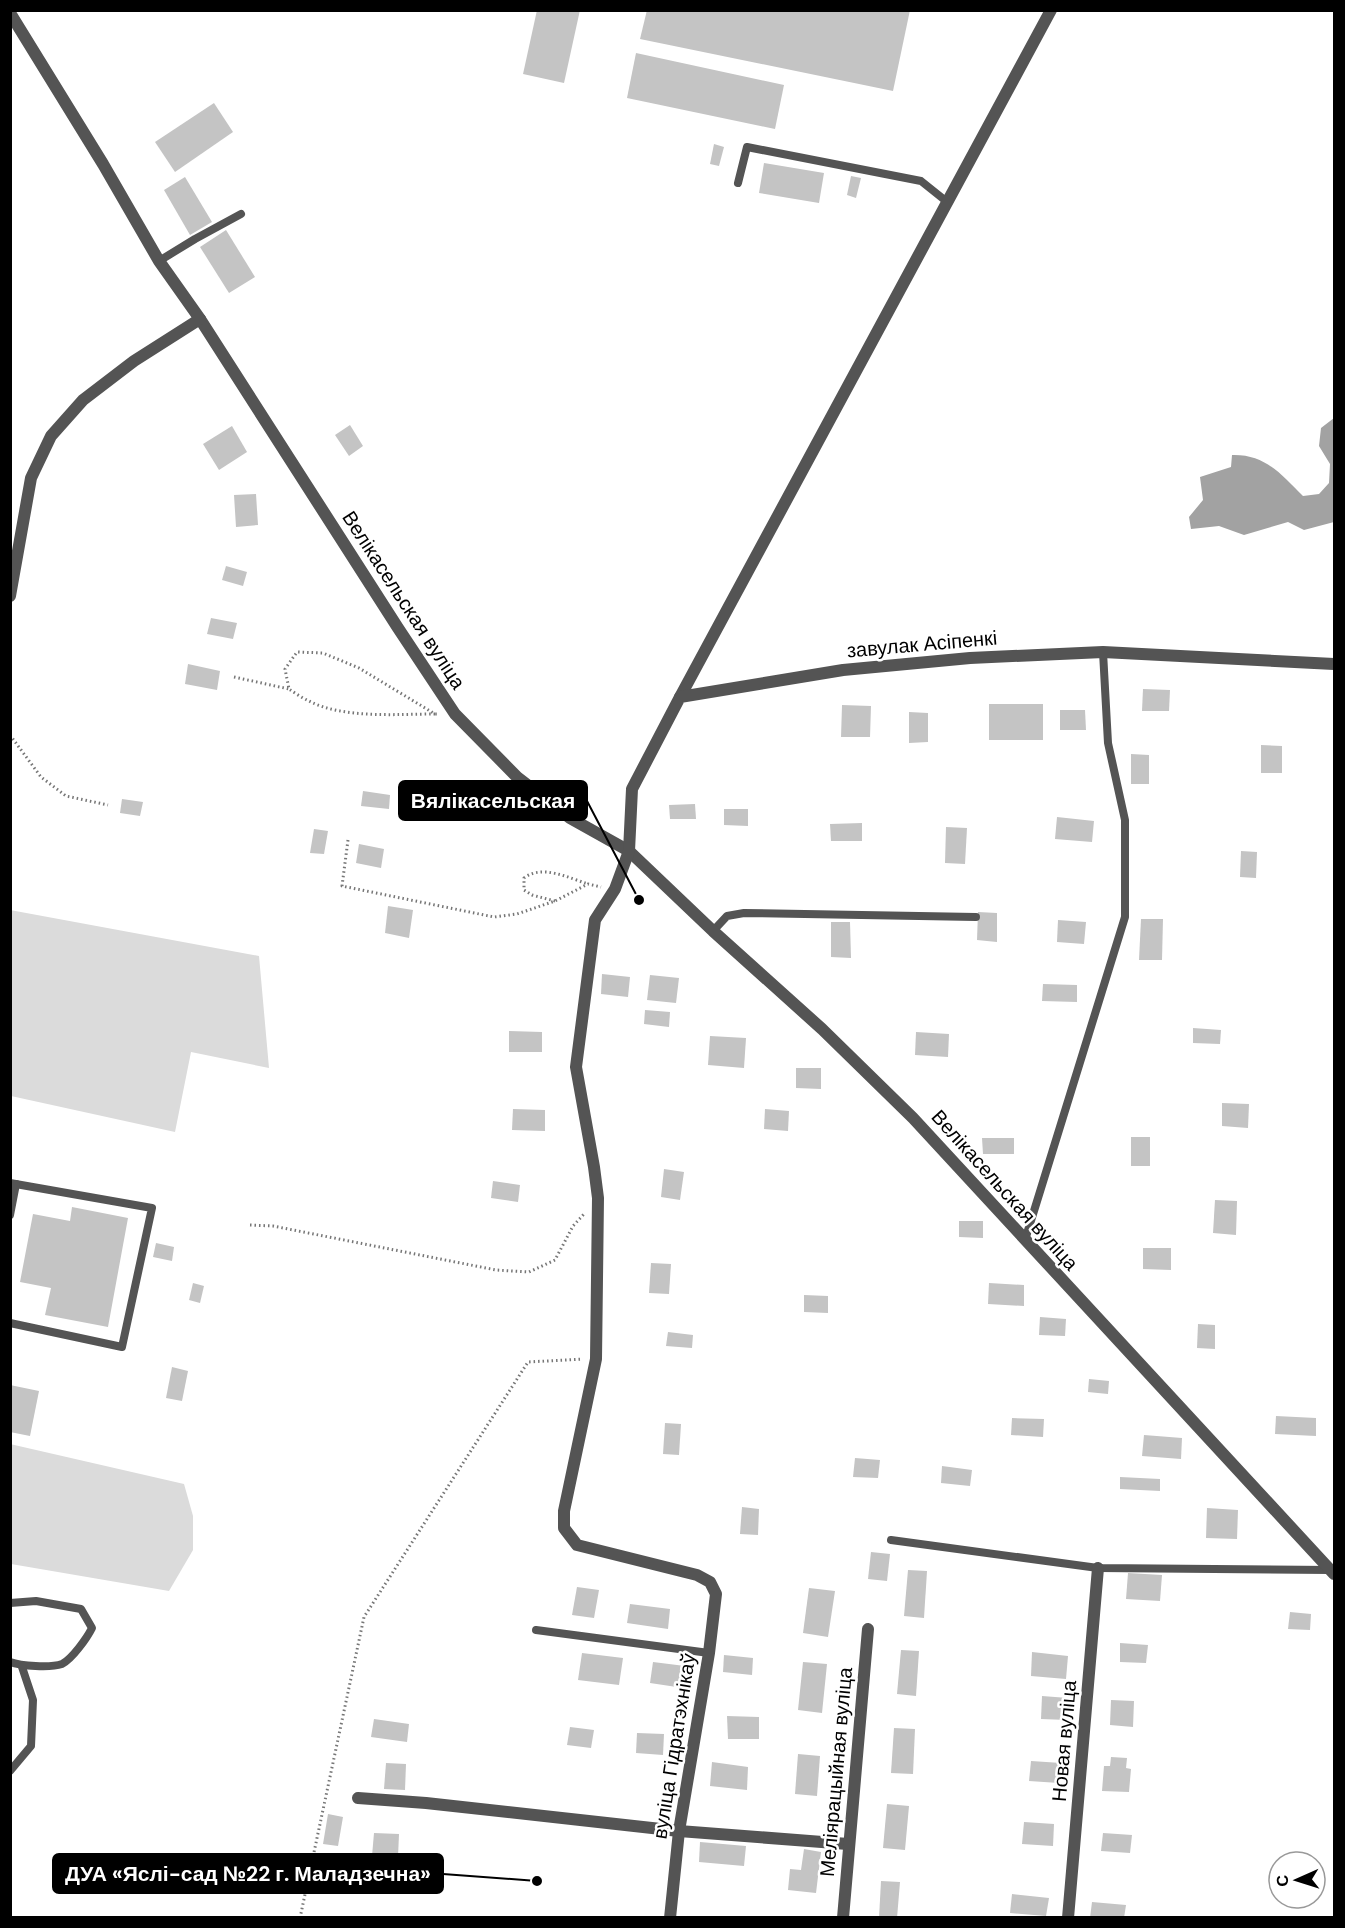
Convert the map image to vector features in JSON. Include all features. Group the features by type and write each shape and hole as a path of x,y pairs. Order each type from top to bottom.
{"street":[{"path":"596,1359 598,1198 576,1067 595,920 615,889 629,851 632,789 946,201 1051,10"},
{"name":"Велікасельская вуліца","path":"10,13 103,164 159,261 200,319 455,714 517,777 570,818 629,851 713,931 822,1029 913,1118 1333,1572"},
{"path":"10,596 31,478 51,436 92,393 135,361 200,319"},
{"name":"завулак Асіпенкі","path":"680,697 843,670 970,658 1103,652 1335,664"},
{"name":"вуліца Гідратэхнікаў","path":"596,1359 564,1511 564,1528 577,1545 697,1575 710,1582 716,1594 709,1653 679,1831 670,1917"},
{"name":"Новая вуліца","path":"1068,1917 1098,1568"},
{"name":"Меліярацыйная вуліца","path":"843,1917 868,1629"},
{"path":"358,1798 679,1831 848,1844"}],"lane":[{"path":"738,183 747,147 921,181 946,201"},
{"path":"159,261 241,214"},
{"path":"1025,1240 1125,917 1125,820 1108,743 1103,652"},
{"path":"713,931 727,916 744,913 976,917"},
{"path":"10,1215 13,1184 152,1208 122,1347 10,1323"},
{"path":"891,1540 1098,1568 1333,1572"},
{"path":"10,1603 36,1600 81,1609 92,1628 84,1642 62,1664 22,1667 10,1662"},
{"path":"536,1630 709,1653"},
{"path":"10,1771 31,1746 33,1700 22,1667"}],"path":[{"path":"288,689 285,669 297,652 324,653 359,668 435,714"},
{"path":"234,676 288,689 310,702 339,710 378,714 455,714"},
{"path":"10,735 41,777 66,796 108,805"},
{"path":"348,840 342,886 494,917 517,914 555,901 588,884"},
{"path":"555,901 532,896 524,890 524,878 532,872 550,872 588,884 615,889"},
{"path":"250,1225 273,1226 496,1270 529,1272 555,1260 573,1226 598,1198"},
{"path":"300,1917 364,1617 528,1362 596,1359"}],"shaded area":[{"path":"1334,418 1334,522 1304,530 1288,522 1244,535 1219,526 1191,529 1189,517 1203,500 1200,477 1231,467 1232,455 1254,458 1272,467 1303,496 1319,494 1329,483 1330,464 1319,446 1321,428"},
{"path":"10,910 259,956 269,1068 191,1052 175,1132 11,1096"},
{"path":"10,1444 184,1484 193,1516 193,1550 169,1591 11,1564"}],"building":[{"path":"537,10 580,10 564,83 523,74"},
{"path":"647,10 910,10 893,91 640,39"},
{"path":"636,53 784,85 775,129 627,98"},
{"path":"214,103 233,132 175,172 155,142"},
{"path":"714,144 724,147 719,166 710,164"},
{"path":"764,163 824,173 819,203 759,193"},
{"path":"851,176 861,178 856,198 847,195"},
{"path":"185,177 212,222 190,235 164,190"},
{"path":"226,230 255,277 229,293 200,247"},
{"path":"350,425 363,446 349,456 335,435"},
{"path":"232,426 247,452 219,470 203,444"},
{"path":"256,494 258,525 236,527 234,495"},
{"path":"226,566 247,572 243,586 222,580"},
{"path":"211,618 237,623 233,639 207,634"},
{"path":"188,664 220,671 217,690 185,684"},
{"path":"1143,689 1170,690 1169,711 1142,711"},
{"path":"989,704 1043,704 1043,740 989,740"},
{"path":"842,705 871,706 870,737 841,737"},
{"path":"1060,710 1085,710 1086,730 1060,730"},
{"path":"909,712 928,713 928,742 909,743"},
{"path":"1261,745 1282,746 1282,773 1261,773"},
{"path":"1131,754 1149,755 1149,784 1131,784"},
{"path":"363,791 390,795 389,809 361,806"},
{"path":"122,799 143,802 140,816 120,813"},
{"path":"695,804 696,819 670,819 669,805"},
{"path":"724,809 748,809 748,826 724,825"},
{"path":"1057,817 1094,821 1092,842 1055,839"},
{"path":"862,823 862,841 831,841 830,824"},
{"path":"946,827 967,828 965,864 945,863"},
{"path":"314,829 328,831 324,854 310,853"},
{"path":"359,844 384,849 381,868 356,863"},
{"path":"1241,851 1257,852 1256,878 1240,877"},
{"path":"388,906 413,910 409,938 385,933"},
{"path":"978,912 997,913 997,942 977,940"},
{"path":"1141,919 1163,919 1162,960 1139,960"},
{"path":"1058,920 1086,922 1084,944 1057,942"},
{"path":"831,922 850,922 851,958 831,957"},
{"path":"602,974 630,977 628,997 601,994"},
{"path":"650,975 679,978 676,1003 647,1000"},
{"path":"1043,984 1077,985 1077,1002 1042,1001"},
{"path":"645,1010 670,1012 669,1027 644,1024"},
{"path":"1193,1028 1221,1030 1220,1044 1193,1043"},
{"path":"509,1031 542,1032 542,1052 509,1052"},
{"path":"916,1032 949,1034 948,1057 915,1055"},
{"path":"710,1036 746,1038 744,1068 708,1065"},
{"path":"796,1068 821,1068 821,1089 796,1088"},
{"path":"1222,1103 1249,1104 1248,1128 1222,1126"},
{"path":"513,1109 545,1110 545,1131 512,1130"},
{"path":"765,1109 789,1111 788,1131 764,1129"},
{"path":"1131,1137 1150,1137 1150,1166 1131,1166"},
{"path":"982,1138 1014,1138 1014,1154 983,1154"},
{"path":"664,1169 684,1172 680,1200 661,1197"},
{"path":"493,1181 520,1185 518,1202 491,1198"},
{"path":"1215,1200 1237,1201 1236,1235 1213,1233"},
{"path":"72,1207 128,1218 108,1327 45,1315 51,1288 20,1282 33,1214 70,1221"},
{"path":"959,1221 983,1221 983,1238 959,1237"},
{"path":"156,1243 174,1247 172,1261 153,1257"},
{"path":"1143,1248 1171,1248 1171,1270 1143,1269"},
{"path":"651,1263 671,1264 669,1294 649,1293"},
{"path":"193,1283 204,1286 200,1303 189,1300"},
{"path":"989,1283 1024,1285 1024,1306 988,1304"},
{"path":"804,1295 828,1296 828,1313 804,1312"},
{"path":"1040,1317 1066,1319 1065,1336 1039,1335"},
{"path":"1198,1324 1215,1325 1215,1349 1197,1348"},
{"path":"668,1332 693,1335 692,1348 666,1346"},
{"path":"172,1367 188,1371 182,1401 166,1398"},
{"path":"1089,1379 1109,1381 1108,1394 1088,1392"},
{"path":"10,1385 39,1391 30,1436 10,1432"},
{"path":"1276,1416 1316,1418 1316,1436 1275,1434"},
{"path":"1012,1418 1044,1419 1043,1437 1011,1435"},
{"path":"665,1423 681,1424 679,1455 663,1454"},
{"path":"1144,1435 1182,1438 1181,1459 1142,1456"},
{"path":"855,1458 880,1460 878,1478 853,1477"},
{"path":"942,1466 972,1470 970,1486 941,1483"},
{"path":"1120,1477 1160,1479 1160,1491 1120,1489"},
{"path":"742,1507 759,1509 758,1535 740,1534"},
{"path":"1207,1508 1238,1510 1237,1539 1206,1538"},
{"path":"871,1552 890,1554 887,1581 868,1579"},
{"path":"908,1570 927,1571 924,1618 904,1616"},
{"path":"1128,1573 1162,1575 1160,1601 1126,1599"},
{"path":"577,1587 599,1590 594,1618 572,1615"},
{"path":"809,1588 835,1591 828,1637 803,1633"},
{"path":"630,1604 670,1609 668,1629 627,1623"},
{"path":"1290,1612 1311,1614 1310,1630 1288,1629"},
{"path":"1120,1643 1148,1645 1146,1663 1120,1662"},
{"path":"901,1650 919,1651 916,1696 897,1694"},
{"path":"1032,1652 1068,1656 1066,1679 1031,1676"},
{"path":"582,1653 623,1658 619,1685 578,1680"},
{"path":"724,1655 753,1658 752,1675 723,1672"},
{"path":"653,1662 693,1667 690,1689 650,1683"},
{"path":"803,1662 827,1664 822,1713 798,1710"},
{"path":"1042,1696 1068,1698 1067,1720 1041,1719"},
{"path":"1111,1700 1134,1701 1133,1727 1110,1725"},
{"path":"727,1716 759,1717 759,1739 728,1739"},
{"path":"374,1719 409,1724 407,1742 371,1737"},
{"path":"570,1727 594,1730 591,1748 567,1745"},
{"path":"894,1728 915,1729 913,1774 891,1773"},
{"path":"637,1733 664,1734 663,1755 636,1753"},
{"path":"798,1754 820,1756 817,1796 795,1794"},
{"path":"1111,1757 1127,1758 1126,1768 1131,1769 1129,1792 1102,1791 1104,1766 1110,1766"},
{"path":"1031,1761 1061,1763 1059,1783 1029,1781"},
{"path":"712,1762 748,1767 747,1790 710,1786"},
{"path":"386,1763 406,1764 405,1790 384,1789"},
{"path":"887,1804 909,1806 905,1850 883,1848"},
{"path":"328,1814 343,1817 338,1846 323,1844"},
{"path":"1024,1822 1054,1824 1053,1846 1022,1844"},
{"path":"374,1833 399,1834 398,1857 372,1856"},
{"path":"1103,1833 1132,1835 1130,1853 1101,1851"},
{"path":"700,1842 746,1846 744,1866 699,1862"},
{"path":"804,1849 821,1852 816,1893 788,1890 790,1869 801,1870"},
{"path":"881,1881 900,1882 897,1918 879,1918"},
{"path":"1012,1894 1049,1898 1046,1916 1010,1913"},
{"path":"1092,1902 1126,1905 1124,1918 1090,1918"}],"place":[{"name":"Вялікасельская","path":"639,900"},
{"name":"ДУА «Яслі-сад №22 г. Маладзечна»","path":"537,1881"}]}
